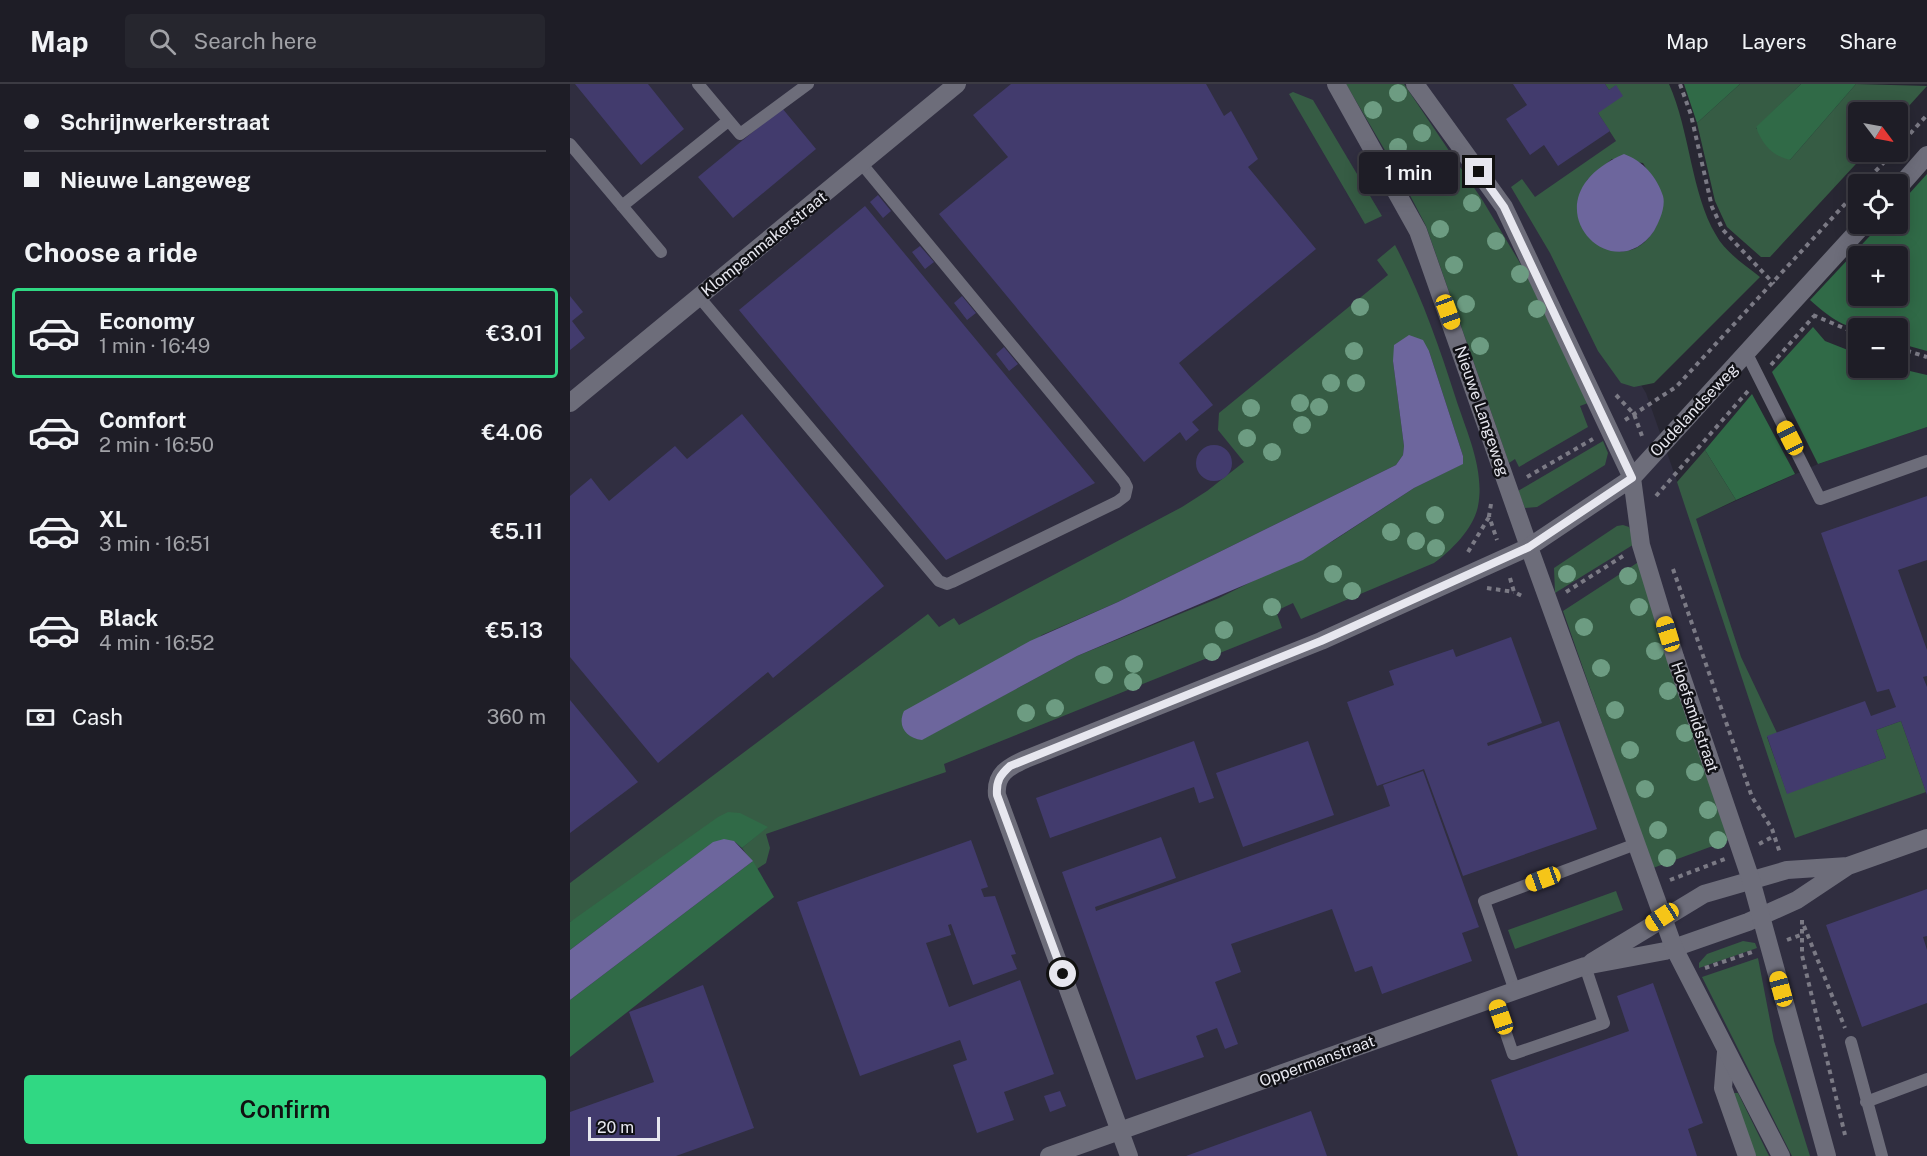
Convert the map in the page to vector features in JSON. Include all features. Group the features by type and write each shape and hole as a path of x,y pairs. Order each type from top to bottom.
{"street":[{"name":"Klompenmakerstraat","path":"570,403 957,84"},
{"name":"Nieuwe Langeweg","path":"1336,84 1418,231 1529,547"},
{"path":"1415,84 1504,207 1632,478"},
{"path":"1908,177 1927,155"},
{"name":"Oudelandseweg","path":"1120,1131 997,795 996,784 1000,776 1010,766 1026,759 1321,641 1529,547 1632,478 1855,234"},
{"name":"Hoefsmidstraat","path":"1632,478 1641,545 1675,657 1751,880 1827,1156"},
{"path":"1529,547 1674,948 1780,1156"},
{"path":"1848,866 1927,838"},
{"name":"Oppermanstraat","path":"1049,1156 1585,966 1645,956 1674,948 1761,916 1797,900 1848,866"},
{"name":"Oppermanstraat","path":"1585,966 1662,917 1704,894 1787,870 1848,866"},
{"path":"1726,1052 1723,1088 1747,1156"},
{"path":"1120,1131 1129,1156"}],"lane":[{"path":"698,84 740,134 808,84"},
{"path":"622,206 728,121"},
{"path":"570,144 661,252"},
{"path":"699,297 939,581 947,584 952,582 1117,502 1125,496 1127,487 1124,481 861,163"},
{"path":"1746,352 1820,499 1927,461"},
{"path":"1515,991 1484,901 1636,844"},
{"path":"1494,998 1514,1054 1604,1023 1585,966"},
{"path":"1851,1042 1882,1156"},
{"path":"1866,1102 1927,1079"}],"path":[{"path":"1680,84 1691,115 1716,214 1723,230 1773,283 1796,299"},
{"path":"1908,136 1927,115"},
{"path":"1873,174 1884,162"},
{"name":"Oudelandseweg","path":"1509,488 1676,387 1848,201"},
{"name":"Oudelandseweg","path":"1654,501 1659,492 1814,316 1848,330"},
{"path":"1908,351 1927,357"},
{"path":"1550,602 1641,545"},
{"name":"Hoefsmidstraat","path":"1670,561 1752,797 1766,818 1787,870"},
{"path":"1652,887 1742,853 1774,836"},
{"path":"1797,900 1804,926 1851,1042"},
{"path":"1804,926 1802,955 1847,1146"},
{"path":"1688,974 1803,934"}],"shaded area":[{"path":"570,84 1632,84 1637,138 1534,210 1646,393 1691,521 1818,464 1927,427 1927,1156 570,1156"},
{"path":"1624,154 1643,165 1653,176 1663,196 1664,205 1654,231 1636,248 1617,252 1599,246 1585,233 1577,214 1580,193 1594,173"},
{"path":"1409,335 1423,340 1429,351 1463,456 1463,464 1414,488 1303,560 1077,656 922,740 907,734 902,726 904,711 1030,641 1118,602 1396,465 1403,455 1404,446 1393,361 1394,345"},
{"path":"724,839 734,841 753,861 570,1000 570,950 713,842"}],"green space":[{"path":"1346,84 1404,84 1483,201 1523,268 1588,403 1580,406 1588,427 1519,467 1515,459 1509,463 1426,226 1400,176"},
{"path":"1605,84 1669,84 1682,122 1701,200 1716,235 1736,258 1760,277 1654,383 1634,387 1621,383 1598,351 1550,253 1511,187 1522,179 1535,197 1616,141 1598,113 1616,86 1609,90","holes":["1612,159 1643,163 1662,195 1656,227 1639,247 1629,251 1608,249 1598,244 1581,226 1587,180"]},
{"path":"1684,84 1740,84 1697,123"},
{"path":"1740,84 1801,84 1756,128 1790,160 1856,84 1927,86 1908,107 1908,102 1848,102 1848,162 1858,162 1770,257 1761,257 1727,227 1715,201 1697,123"},
{"path":"1801,84 1856,84 1790,160 1778,156 1769,148 1761,139 1756,127"},
{"path":"1293,92 1313,100 1382,216 1365,224 1289,94"},
{"path":"1927,174 1927,351 1908,346 1908,318 1848,318 1848,325 1833,318 1810,300 1848,259 1848,306 1908,306 1908,246 1860,246 1872,234 1908,234 1908,195"},
{"path":"1395,245 1429,321 1470,438 1477,465 1480,492 1476,514 1467,531 1441,558 1301,619 1293,603 1276,611 1282,628 944,764 946,772 766,834 770,848 766,863 757,869 742,848 767,827 570,922 570,883 928,614 939,627 954,618 959,625 1182,507 1244,462 1218,430 1219,413 1388,275 1377,260","holes":["1429,351 1463,456 1462,464 1414,488 1333,541 1219,598 1077,656 923,739 1042,635 1118,602 1396,465 1403,455 1404,446 1393,361"]},
{"path":"1813,327 1825,341 1848,350 1848,378 1908,378 1908,371 1927,375 1927,427 1818,464 1772,372"},
{"path":"1752,394 1795,474 1736,500 1705,450"},
{"path":"1603,441 1608,453 1605,465 1537,507 1525,508 1518,491"},
{"path":"1705,450 1736,500 1696,519 1741,657 1777,733 1767,737 1787,793 1886,758 1876,730 1901,721 1926,792 1795,838 1677,482"},
{"path":"1617,526 1629,527 1636,543 1555,593 1554,568"},
{"path":"1640,561 1729,840 1653,868 1563,611"},
{"path":"728,812 740,813 768,827 742,848 734,841 713,842 570,950 570,922"},
{"path":"753,861 774,897 570,1057 570,1000"},
{"path":"1616,891 1623,910 1515,949 1508,930"},
{"path":"1743,941 1755,943 1757,948 1699,968 1699,963 1707,954"},
{"path":"1758,958 1774,1041 1810,1156 1792,1156 1702,977"},
{"path":"1733,1093 1738,1093 1769,1156 1756,1156"}],"building":[{"path":"575,84 648,84 684,129 641,165"},
{"path":"1011,84 1206,84 1224,116 1231,111 1258,159 1248,167 1316,249 1179,363 1213,405 1192,422 1199,430 1186,441 1180,432 1144,462 939,214 1008,157 973,115"},
{"path":"1513,84 1605,84 1609,90 1616,85 1623,96 1598,113 1610,131 1558,166 1544,145 1530,155 1506,119 1527,105"},
{"path":"782,108 816,149 733,218 698,177"},
{"path":"878,195 891,211 883,218 870,202"},
{"path":"865,206 1095,483 946,560 739,310"},
{"path":"920,246 934,262 925,269 912,252"},
{"path":"570,296 583,312 572,321 585,338 570,350"},
{"path":"962,296 976,313 967,320 954,303"},
{"path":"1004,347 1018,364 1009,371 996,354"},
{"path":"742,414 884,586 773,678 768,672 658,763 570,657 570,496 591,478 609,501 675,446 687,459"},
{"path":"1214,445 1227,450 1232,463 1227,476 1214,481 1201,476 1196,463 1201,450"},
{"path":"1927,496 1927,560 1898,570 1927,650 1927,676 1923,677 1927,687 1927,795 1901,721 1876,730 1886,758 1787,794 1767,736 1865,701 1871,716 1896,707 1889,689 1877,692 1821,533"},
{"path":"1511,637 1542,723 1487,743 1488,746 1559,721 1597,829 1463,876 1424,769 1377,786 1347,702 1394,685 1389,671 1453,649 1456,657"},
{"path":"570,700 638,782 570,833"},
{"path":"1194,741 1214,798 1199,803 1194,787 1050,838 1036,798"},
{"path":"1308,741 1334,815 1243,847 1216,773"},
{"path":"1423,771 1479,927 1462,933 1472,961 1382,994 1372,966 1355,972 1332,909 1231,944 1241,972 1215,982 1238,1044 1225,1049 1217,1028 1196,1036 1204,1057 1136,1080 1062,872 1161,837 1176,878 1095,907 1096,911 1390,806 1383,785"},
{"path":"971,840 988,887 981,889 984,897 995,896 1016,954 1011,955 1017,969 973,985 951,924 948,925 951,935 926,943 949,1007 1020,980 1054,1074 1004,1092 1014,1120 977,1133 953,1065 967,1060 960,1040 860,1076 797,902"},
{"path":"1927,889 1927,936 1923,937 1927,950 1927,1003 1862,1027 1826,925"},
{"path":"1653,983 1703,1123 1688,1129 1697,1156 1518,1156 1491,1080 1629,1031 1617,996"},
{"path":"703,985 754,1128 676,1156 570,1156 570,1112 654,1082 629,1012"},
{"path":"1060,1091 1066,1106 1050,1112 1044,1096"},
{"path":"1311,1111 1327,1156 1186,1156"}],"route":[{"path":"1063,974 997,795 996,784 1010,766 1321,641 1529,547 1632,478 1504,207 1479,172"}]}
